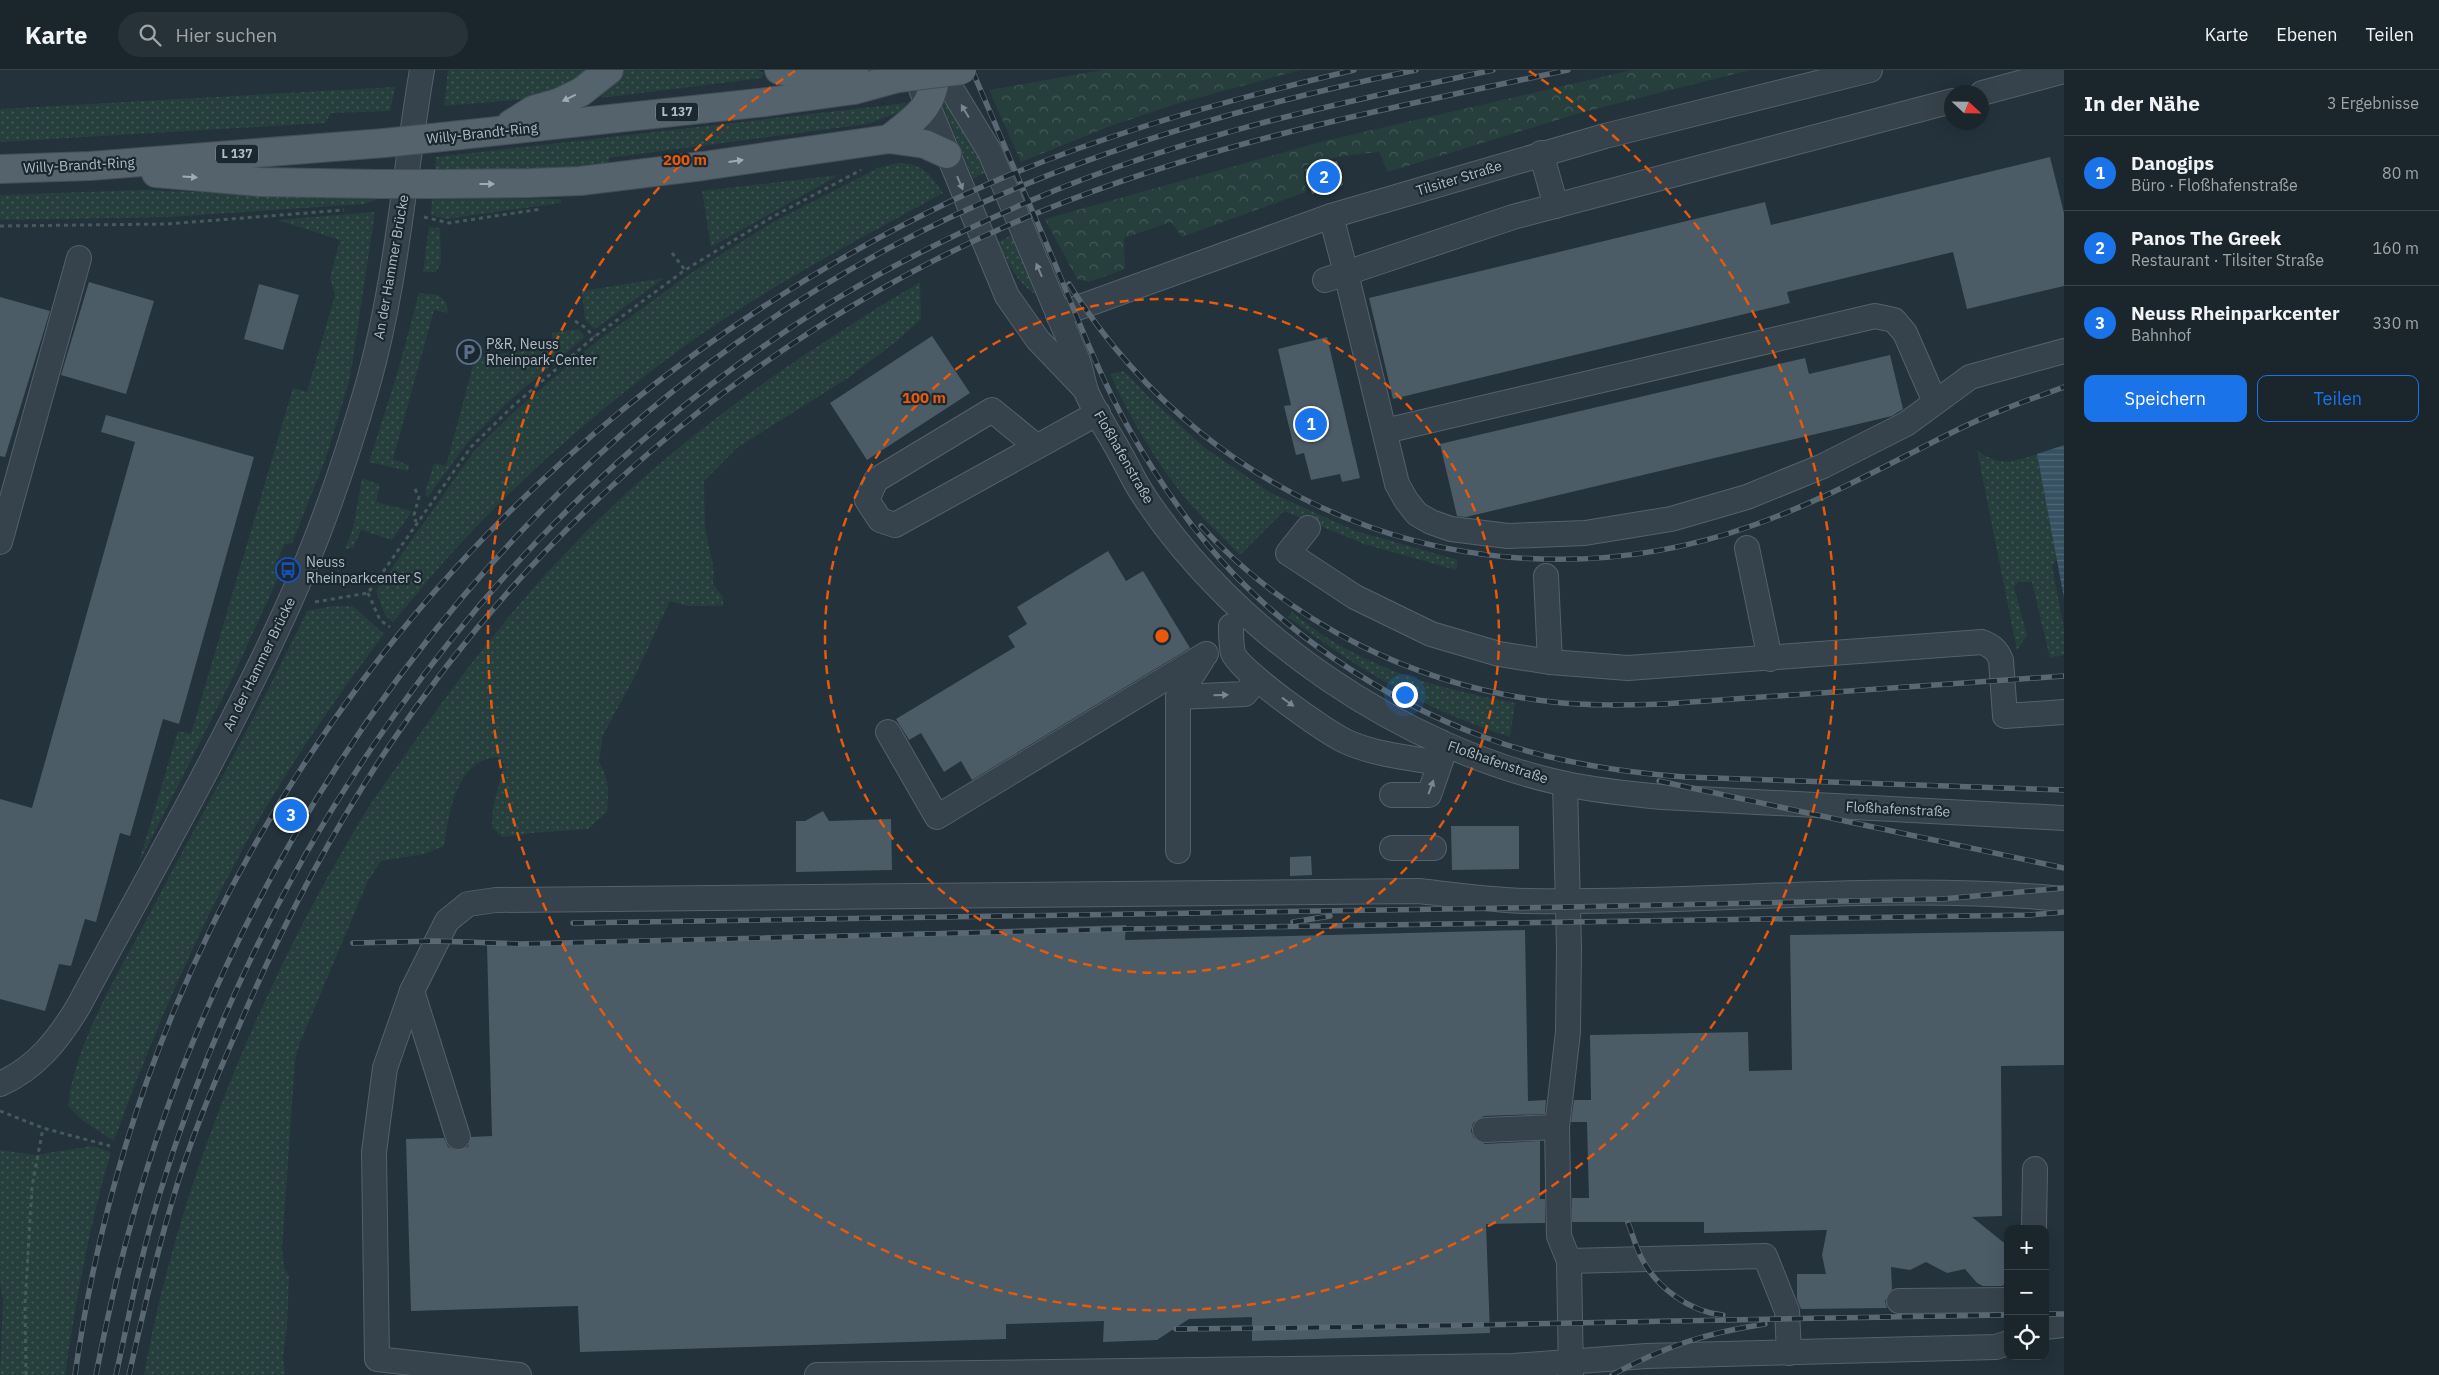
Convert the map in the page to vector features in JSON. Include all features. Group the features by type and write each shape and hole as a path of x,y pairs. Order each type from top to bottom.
{"main road":[{"path":"499,131 533,110 558,104 581,92 609,70"},
{"path":"779,70 812,76 862,72 905,74"},
{"path":"890,139 928,106 935,87 938,70"},
{"name":"Willy-Brandt-Ring","path":"0,169 90,166 384,143 766,102 854,90 905,74 962,70"},
{"path":"90,166 260,182 530,184 580,181 703,166 890,139 925,144 947,154"}],"street":[{"name":"An der Hammer Brücke","path":"0,1084 15,1077 39,1059 61,1035 78,1007 224,735 289,603 320,530 343,464 381,334 392,280 422,70"},
{"name":"Floßhafenstraße","path":"938,70 990,152 1078,361 1086,391"},
{"name":"Tilsiter Straße","path":"1058,315 1331,216 1541,153 1870,70"},
{"path":"1989,91 2064,71"},
{"name":"Floßhafenstraße","path":"905,74 928,106 1007,296 1026,324 1086,391 1148,502 1211,581 1237,619 1348,692 1403,723 1444,743 1498,764 1565,784 1611,792 1662,797 2064,818"},
{"path":"1335,276 1513,217 1944,103"},
{"path":"1541,153 1556,206"},
{"path":"1331,216 1335,276 1385,431 1397,484 1417,514 1431,522 1451,528 1508,536 1585,533 1671,519 1747,496 1823,466 1906,424 1970,377 2064,351"},
{"name":"Floßhafenstraße","path":"988,252 1020,295 1038,309 1058,315"},
{"path":"0,542 79,258"},
{"path":"1385,431 1875,316 1894,320 1905,333 1935,402"},
{"path":"1036,446 992,410 876,480 867,500 880,520 895,525 1098,413"},
{"path":"1308,528 1288,553 1355,597 1430,634 1499,654 1550,662 1628,668 1982,642 1992,646 2001,660 2006,716 2064,712"},
{"path":"1746,548 1770,659"},
{"path":"1546,576 1550,662"},
{"path":"1178,851 1178,697 1206,654 1237,619"},
{"path":"1237,619 1234,654 1243,668 1345,741 1371,750 1428,761 1434,757 1444,743"},
{"path":"888,732 937,817 1206,654"},
{"path":"1178,697 1245,694 1257,679"},
{"path":"1392,795 1429,795 1444,743"},
{"path":"1565,784 1568,900 1568,1032 1557,1127 1559,1236 1569,1261 1571,1369"},
{"path":"1392,848 1434,848"},
{"path":"519,1375 377,1359 374,1152 385,1068 412,990 446,921 468,904 496,900 1419,892 1526,901 1942,892 2012,894 2064,899"},
{"path":"412,990 458,1137"},
{"path":"1485,1130 1557,1127"},
{"path":"2034,1225 2035,1170"},
{"path":"1569,1261 1765,1256 1787,1311 1790,1353"},
{"path":"1900,1301 2004,1300"},
{"path":"2049,1327 2064,1325"},
{"path":"818,1375 1494,1366 1571,1369 1646,1356 1996,1347 2004,1344"}],"path":[{"path":"289,603 318,602 368,593 472,447 513,406 594,337 685,270 772,217 864,168"},
{"path":"672,253 685,270"},
{"path":"575,321 586,328 594,337"},
{"path":"415,489 419,496 414,514 417,523"},
{"path":"368,593 380,620 390,627"},
{"path":"0,1111 43,1128 110,1146"},
{"path":"26,1375 25,1304 32,1187 43,1128"}],"green space":[{"path":"448,70 592,70 570,87 539,98 444,106"},
{"path":"621,70 757,70 763,73 762,78 601,98 600,91"},
{"path":"1103,70 1300,70 1179,103 1108,127 1021,162 989,90"},
{"path":"1632,70 1750,70 1580,113 1388,172 1379,152 1342,156 1303,166 1306,192 1182,237 1171,222 1124,238 1125,269 1089,282 1077,279 1045,219 1324,141"},
{"path":"395,87 390,111 331,113 325,123 0,142 0,109"},
{"path":"946,102 986,163 986,172 973,179 943,106"},
{"path":"907,103 900,112 867,124 609,158 608,165 538,171 435,170 436,157"},
{"path":"897,163 906,163 924,170 943,193 780,284 717,324 654,369 562,444 504,499 449,556 393,622 385,615 376,591 474,451 515,411 597,341 688,275 775,221 878,168"},
{"path":"839,175 711,247 702,191"},
{"path":"142,190 378,199 365,204 169,217 0,220 0,195"},
{"path":"432,198 561,199 561,203 446,219 431,215"},
{"path":"375,212 350,378 326,458 292,543 285,544 276,562 282,569 230,683 138,865 178,731 191,734 293,388 307,392 335,295 330,278 340,240 277,220"},
{"path":"429,227 440,228 441,263 436,272 423,272"},
{"path":"1012,235 1035,283 1037,295 1023,285 1009,265 998,242"},
{"path":"664,278 595,329 585,320 582,291"},
{"path":"920,282 921,319 898,340 848,378 738,447 704,481 705,527 714,570 713,584 723,597 723,606 688,606 670,601 633,680 603,735 599,762 607,780 607,812 588,829 502,837 492,827 493,808 504,764 498,757 484,760 473,767 464,777 457,790 452,804 444,846 425,854 381,861 368,881 299,1045 295,1061 282,1248 284,1267 289,1276 287,1327 283,1356 285,1375 144,1375 177,1235 199,1164 225,1095 253,1027 284,960 318,895 376,795 492,637 545,575 602,516 665,459 735,404 808,353"},
{"path":"419,293 438,295 446,302 448,313 434,310 393,459 409,465 408,471 369,462 397,374"},
{"path":"578,329 585,337 509,401 467,443 428,497 425,494 434,463 446,466 475,358 553,346 552,333"},
{"path":"1124,371 1149,397 1205,448 1271,493 1356,531 1458,560 1456,570 1364,544 1284,511 1240,555 1184,497 1153,453 1134,422 1110,374"},
{"path":"1977,450 1992,459 2006,462 2020,460 2037,454 2057,558 2052,566 2064,629 2064,655 2050,658 2032,582 2019,582 2014,587 2027,635 2017,650"},
{"path":"362,478 380,485 376,502 412,511 392,540 361,530 353,548 345,549 353,528"},
{"path":"333,606 353,606 384,634 306,743 238,858 203,927 171,998 141,1069 114,1141 83,1121 68,1106 72,1081 89,1031 113,981 250,725 307,611"},
{"path":"1292,612 1329,639 1373,662 1443,687 1515,703 1510,737 1449,714 1394,687 1341,654 1288,617"},
{"path":"92,1146 111,1152 84,1263 65,1375 0,1375 3,1300 0,1283 0,1150 35,1155"}],"water":[{"path":"2064,445 2064,598 2037,454"}],"building":[{"path":"2050,157 2064,213 2064,286 1967,309 1953,252 1787,292 1790,303 1393,399 1369,298 1765,202 1771,225"},
{"path":"1337,161 1343,185 1312,194 1305,169"},
{"path":"89,282 154,301 126,394 61,375"},
{"path":"259,284 299,295 283,350 244,339"},
{"path":"0,297 50,311 5,457 0,456"},
{"path":"932,336 970,393 867,460 830,403"},
{"path":"1327,337 1360,478 1342,482 1340,474 1311,480 1304,453 1296,455 1284,406 1291,405 1278,349"},
{"path":"1890,355 1903,409 1892,416 1466,517 1457,516 1440,444 1805,358 1809,374"},
{"path":"106,415 254,457 179,724 163,719 130,836 120,833 96,922 85,919 71,966 59,964 45,1011 0,999 0,799 32,808 135,442 101,432"},
{"path":"1108,551 1126,581 1143,571 1190,648 972,780 961,761 944,772 921,733 909,740 896,719 1015,647 1008,636 1027,624 1017,607"},
{"path":"823,811 829,821 891,819 892,870 796,872 796,821 805,821"},
{"path":"1451,826 1519,826 1519,869 1452,870"},
{"path":"1311,856 1312,875 1290,876 1290,857"},
{"path":"1126,925 1125,940 1525,930 1528,1101 1546,1100 1545,1114 1484,1116 1473,1123 1471,1131 1474,1138 1485,1144 1540,1141 1540,1199 1545,1199 1545,1223 1486,1224 1490,1333 1252,1341 1252,1317 1189,1319 1157,1340 1103,1342 1104,1321 1006,1324 1006,1339 580,1352 578,1306 411,1311 406,1139 444,1138 448,1147 456,1150 468,1147 471,1137 492,1136 487,945"},
{"path":"2064,931 2064,1065 2001,1066 2002,1216 1972,1217 2004,1243 2004,1285 2002,1286 1983,1286 1977,1283 1965,1269 1947,1273 1926,1262 1910,1270 1891,1267 1892,1289 1885,1301 1887,1308 1801,1309 1797,1299 1797,1274 1826,1274 1822,1255 1827,1230 1704,1233 1704,1222 1572,1222 1572,1198 1589,1198 1587,1122 1571,1122 1574,1100 1591,1100 1590,1035 1748,1032 1749,1071 1792,1070 1790,935"}],"railway":[{"path":"972,70 1098,367 1117,407 1146,458 1185,516 1235,575 1298,632 1370,682 1446,722 1484,737 1533,753 1608,768 1685,777 2064,790"},
{"path":"75,1375 114,1186 176,1006 259,837 363,680 484,537 623,409 777,298 945,204 1044,161 1146,126 1198,110 1354,70"},
{"path":"96,1375 112,1297 132,1220 155,1144 182,1069 238,942 303,821 379,705 464,596 557,495 660,402 770,320 889,248 951,217 1080,163 1146,140 1280,101 1416,70"},
{"path":"116,1375 141,1263 159,1196 203,1069 258,945 322,826 396,712 480,605 571,506 672,416 780,335 840,296 967,230 1032,200 1087,178 1201,140 1376,95 1493,70"},
{"path":"129,1375 160,1245 194,1135 220,1069 271,954 325,850 387,749 450,662 519,580 594,503 675,431 760,366 850,307 944,255 1042,211 1170,165 1236,146 1368,113 1568,70"},
{"path":"1069,284 1130,365 1201,433 1282,487 1369,527 1462,551 1558,559 1656,551 1754,525 1829,494 1977,421 2064,387"},
{"path":"1201,526 1237,561 1275,593 1317,621 1360,646 1406,666 1454,682 1503,694 1580,704 1663,704 2064,676"},
{"path":"1659,781 2064,868"},
{"path":"573,923 1942,899 2064,888"},
{"path":"353,943 435,941 521,944 1125,929 2030,915 2064,912"},
{"path":"1293,922 1330,916"},
{"path":"1628,1223 1642,1259 1656,1280 1687,1304 1711,1313 1723,1315"},
{"path":"2049,1314 2064,1314"},
{"path":"1176,1329 2004,1315"},
{"path":"1612,1375 1668,1348 1705,1336 1765,1324"}],"place":[{"name":"Panos The Greek","path":"1324,177"},
{"name":"P&R, Neuss Rheinpark-Center","path":"469,352"},
{"name":"Danogips","path":"1311,424"},
{"name":"Neuss Rheinparkcenter S","path":"288,570"},
{"name":"Neuss Rheinparkcenter","path":"291,815"}]}
